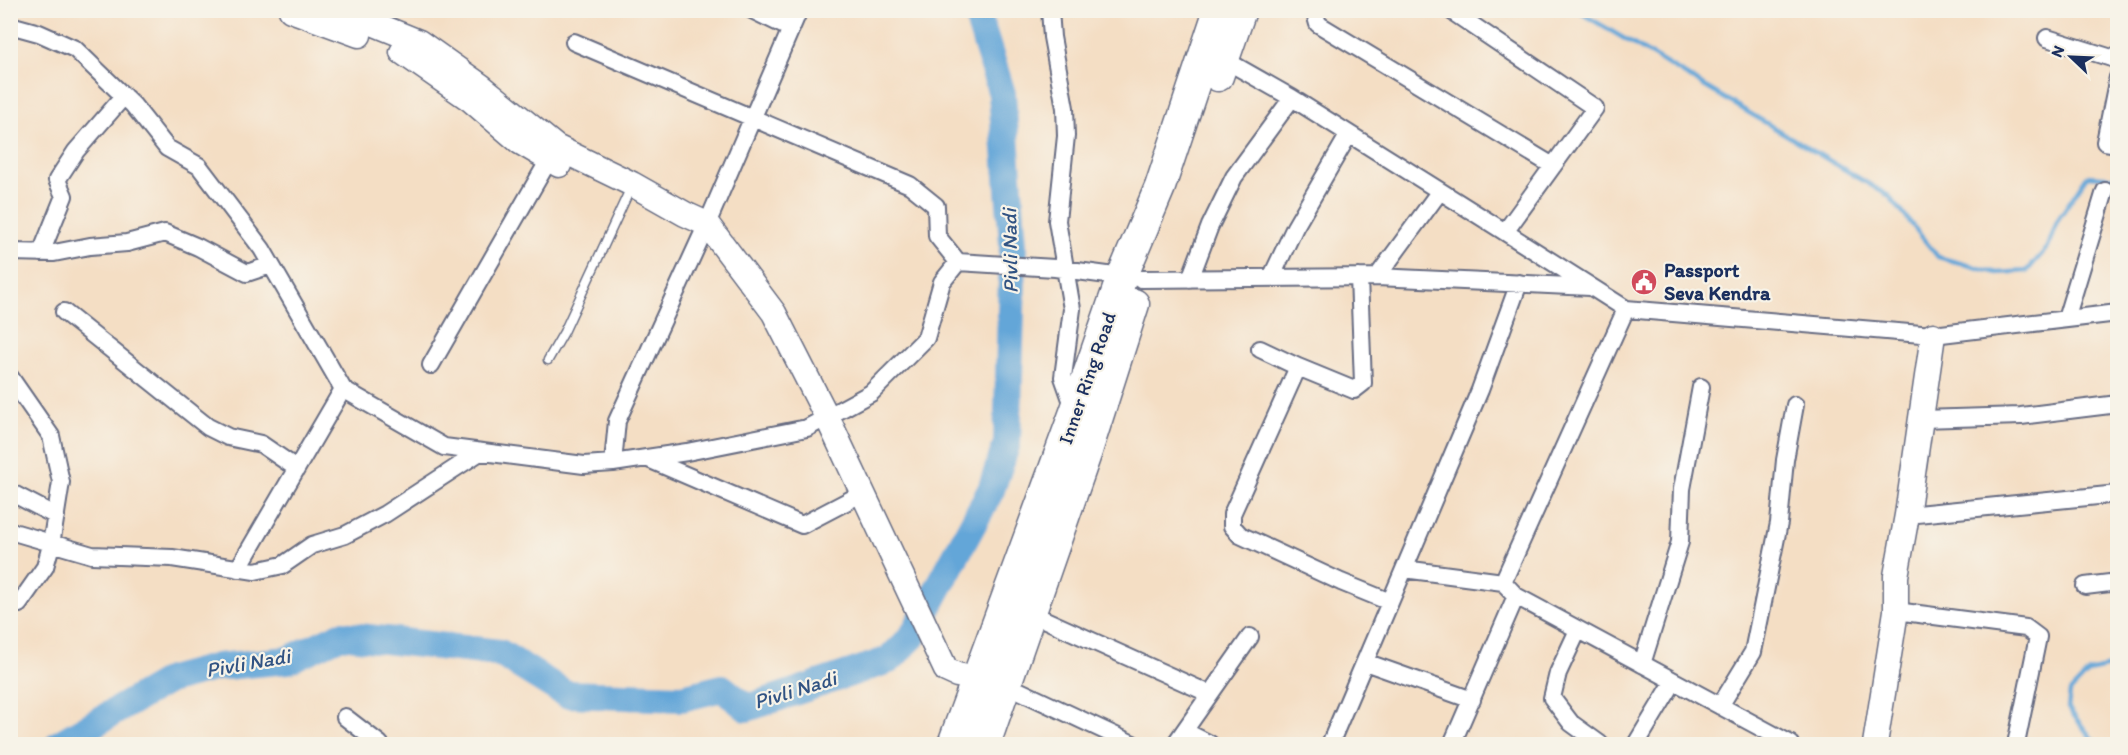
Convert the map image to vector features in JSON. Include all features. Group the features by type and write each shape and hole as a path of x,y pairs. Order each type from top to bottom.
{"highway":[{"name":"Inner Ring Road","path":"985,744 991,681 1075,412 1132,278 1161,231 1215,55 1219,10"},
{"name":"Inner Ring Road","path":"1215,55 1241,10"},
{"name":"Inner Ring Road","path":"953,744 1030,613 1087,451 1132,278"}],"street":[{"path":"291,10 354,32 408,55 471,100 520,142 552,154 696,219 774,313 946,670 957,675 991,681 1133,744"},
{"path":"752,10 791,29"},
{"path":"613,463 617,421 696,219 751,118 800,10"},
{"path":"1050,10 1052,37 1065,108 1066,136 1057,221 1060,269 1072,309 1063,377 1075,412"},
{"path":"1314,10 1318,24 1553,166"},
{"path":"1450,10 1595,108 1505,232"},
{"path":"355,13 419,42 481,86 552,154"},
{"path":"10,25 39,33 75,49 124,96 167,148 199,166 262,249 343,389 444,447 584,465 687,452 807,428 871,393 926,338 942,282 958,262"},
{"path":"2047,38 2118,60"},
{"path":"574,42 910,185 936,206 938,236 958,262 1060,269 1132,278 1377,277 1591,287"},
{"path":"1215,55 1293,98 1626,309 1933,335 2118,313"},
{"path":"2118,77 2105,142 2118,144"},
{"path":"41,253 64,196 57,180 76,151 124,96"},
{"path":"1190,279 1209,226 1234,177 1293,98"},
{"path":"1271,278 1295,227 1349,134"},
{"path":"431,365 552,154"},
{"path":"1377,277 1440,191"},
{"path":"2066,319 2105,191"},
{"path":"10,252 54,253 90,246 128,243 165,233 198,247 247,273 271,265"},
{"path":"1260,349 1354,390 1363,383 1359,278"},
{"path":"1330,744 1480,390 1519,283"},
{"path":"1503,582 1626,309"},
{"path":"64,312 208,427 228,437 261,444 296,468"},
{"path":"1875,744 1896,611 1896,576 1933,335"},
{"path":"1298,367 1232,514 1232,526 1240,535 1390,602"},
{"path":"10,377 51,436 61,482 45,567 13,606"},
{"path":"1642,664 1680,542 1682,489 1701,387"},
{"path":"238,569 343,389"},
{"path":"1921,419 2020,416 2118,404"},
{"path":"1720,706 1754,652 1779,523 1785,460 1795,405"},
{"path":"10,531 92,555 172,558 255,571 283,565 312,545 345,535 385,514 480,452"},
{"path":"646,457 802,525 863,494"},
{"path":"10,492 56,516"},
{"path":"1907,515 2118,494"},
{"path":"1404,568 1503,582 1516,596 1791,744"},
{"path":"1863,744 1883,608 1896,576"},
{"path":"2085,586 2118,582"},
{"path":"1452,744 1516,596"},
{"path":"1896,611 2026,628 2038,637 2016,744"},
{"path":"1030,613 1210,694"},
{"path":"1578,630 1558,673 1552,698 1571,723 1600,744"},
{"path":"1210,744 1180,738 1250,637"},
{"path":"1365,662 1472,700"},
{"path":"1636,744 1674,681"},
{"path":"345,717 380,744"}],"lane":[{"path":"548,360 564,332 630,190"}],"waterway":[{"name":"Pivli Nadi","path":"59,744 169,680 217,667 288,660 341,635 500,653 566,694 682,698 722,688 747,708 889,660 912,637 991,490 1007,443 1013,244 1002,94 976,10"},
{"path":"1576,10 1889,196 1938,257 1997,273 2027,271 2048,247 2057,221 2087,176 2118,178"},
{"path":"2096,744 2068,708 2070,692 2089,672 2118,665"}],"place":[{"name":"Passport Seva Kendra","path":"1644,282"}]}
